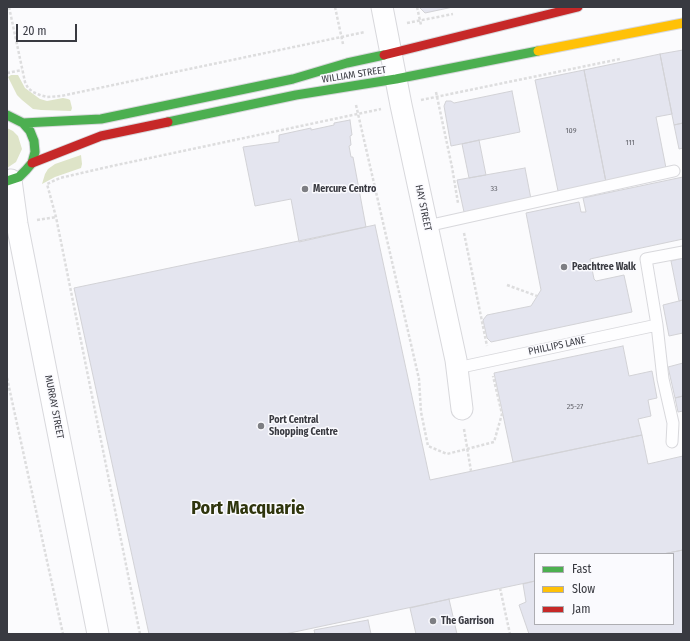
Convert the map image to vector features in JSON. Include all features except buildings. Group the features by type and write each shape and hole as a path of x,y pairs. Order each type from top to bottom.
{"street":[{"name":"HAY STREET","path":"382,7 457,368 462,408"},
{"name":"WILLIAM STREET","path":"12,114 101,119 293,80 347,63 391,54 578,7"},
{"path":"667,27 679,19 681,12"},
{"name":"WILLIAM STREET","path":"32,163 101,136 296,95 396,79 683,23"},
{"name":"WILLIAM STREET","path":"9,181 19,177 26,170 32,163 35,152 34,141 30,131 12,114"},
{"name":"MURRAY STREET","path":"9,181 98,634"}],"lane":[{"path":"427,226 674,171"},
{"path":"672,442 673,423 663,378 657,325 646,259 683,252"},
{"name":"PHILLIPS LANE","path":"457,368 657,325"}],"path":[{"path":"9,7 25,82 28,88 40,95 53,97 365,32"},
{"path":"335,7 340,30"},
{"path":"404,24 420,21 417,7"},
{"path":"414,102 622,58"},
{"path":"7,73 22,70"},
{"path":"140,634 56,216 47,184 60,178 380,109"},
{"path":"37,220 56,216"},
{"path":"507,285 537,296"},
{"path":"7,378 62,634"},
{"path":"466,444 471,471"},
{"path":"500,588 510,634"}],"green space":[{"path":"11,75 18,75 25,88 40,99 47,101 63,98 70,100 72,108 71,111 33,109 17,95 8,77"},
{"path":"7,128 18,136 22,149 16,162 7,168"},
{"path":"81,155 81,168 55,177 42,184 48,169 55,164"}],"traffic: fast":[{"path":"168,122 296,95 396,79 538,51"},
{"path":"23,123 101,119 293,79 347,63 384,55"},
{"path":"7,115 23,123 30,131 34,141 35,152 32,163 26,170 19,177 7,181"}],"traffic: slow":[{"path":"538,51 683,23"}],"traffic: jam":[{"path":"384,55 578,7"},
{"path":"32,163 101,136 168,122"}],"place":[{"name":"Mercure Centro","path":"305,189"},
{"name":"Peachtree Walk","path":"564,267"},
{"name":"Port Central Shopping Centre","path":"261,426"},
{"name":"The Garrison","path":"433,621"}],"district":[{"name":"Port Macquarie","path":"248,509"}]}
